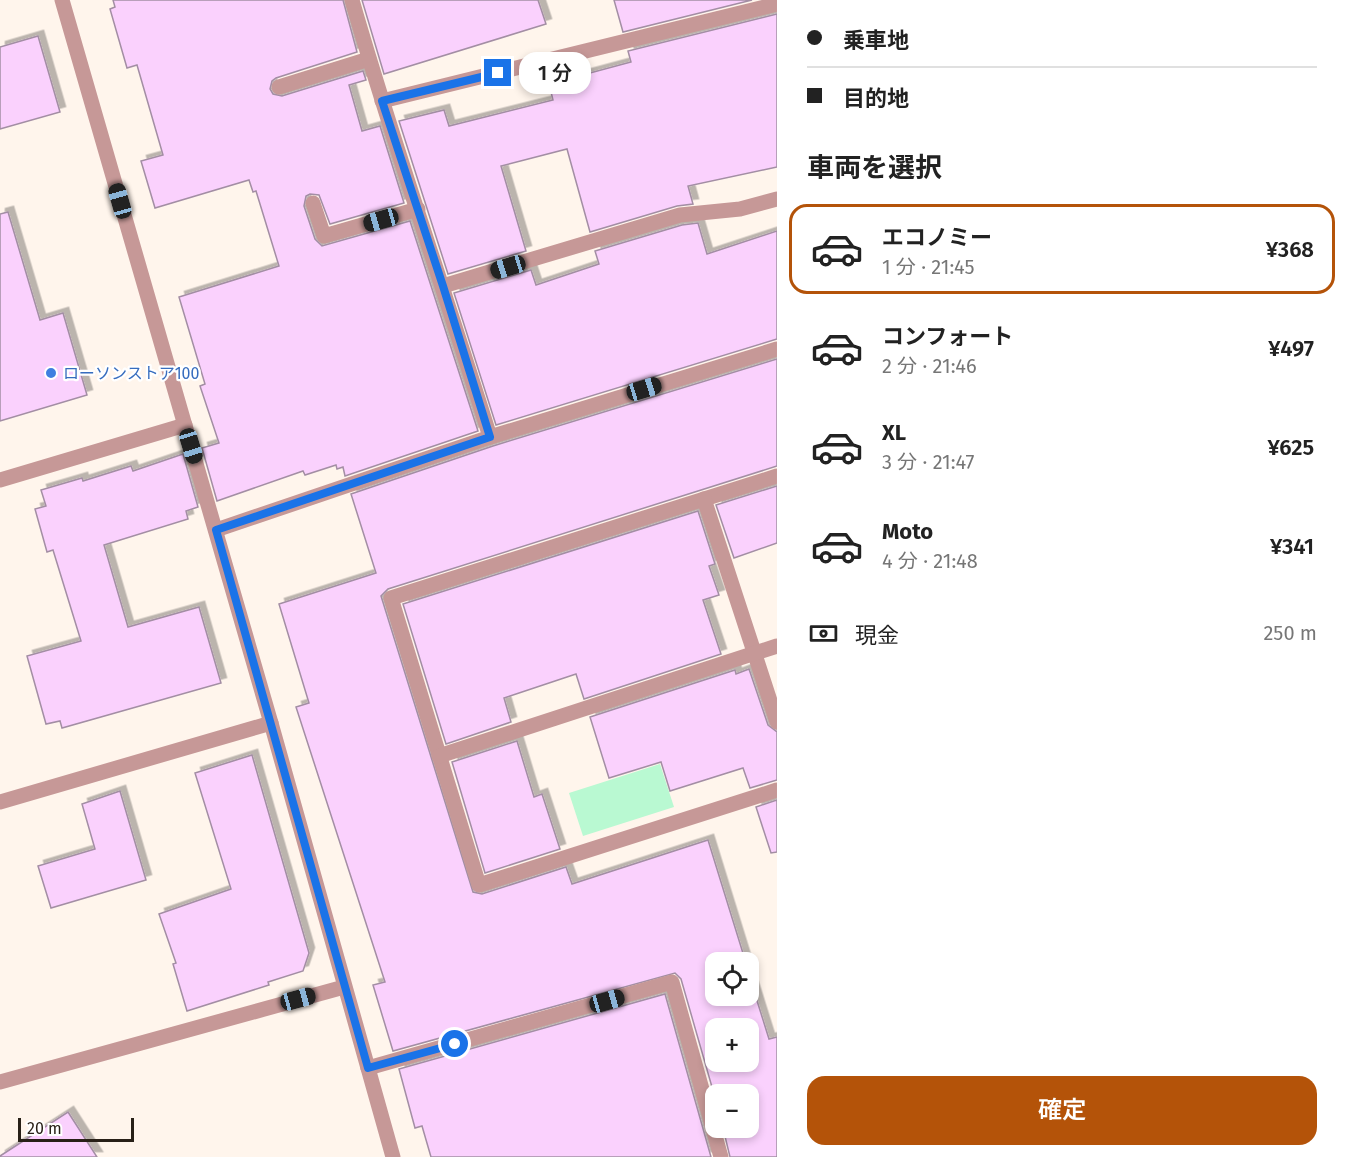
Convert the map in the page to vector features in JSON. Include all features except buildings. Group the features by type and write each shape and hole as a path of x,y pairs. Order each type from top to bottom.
{"street":[{"path":"62,0 216,530 393,1157"},
{"path":"352,0 382,101 490,437"},
{"path":"382,101 777,4"},
{"path":"279,87 369,59"},
{"path":"443,286 680,215 740,208 777,199"},
{"path":"313,203 324,236 418,209"},
{"path":"216,530 490,437 777,349"},
{"path":"0,480 185,425"},
{"path":"777,476 391,598 479,885 777,790"},
{"path":"704,499 777,722"},
{"path":"438,756 777,646"},
{"path":"0,802 271,723"},
{"path":"368,1068 672,982 721,1157"},
{"path":"0,1082 344,987"}],"green space":[{"path":"660,764 674,807 583,836 569,793"}],"place":[{"name":"ローソンストア100","path":"51,373"}],"route":[{"path":"455,1044 368,1068 216,530 490,437 382,101 498,73"}]}
